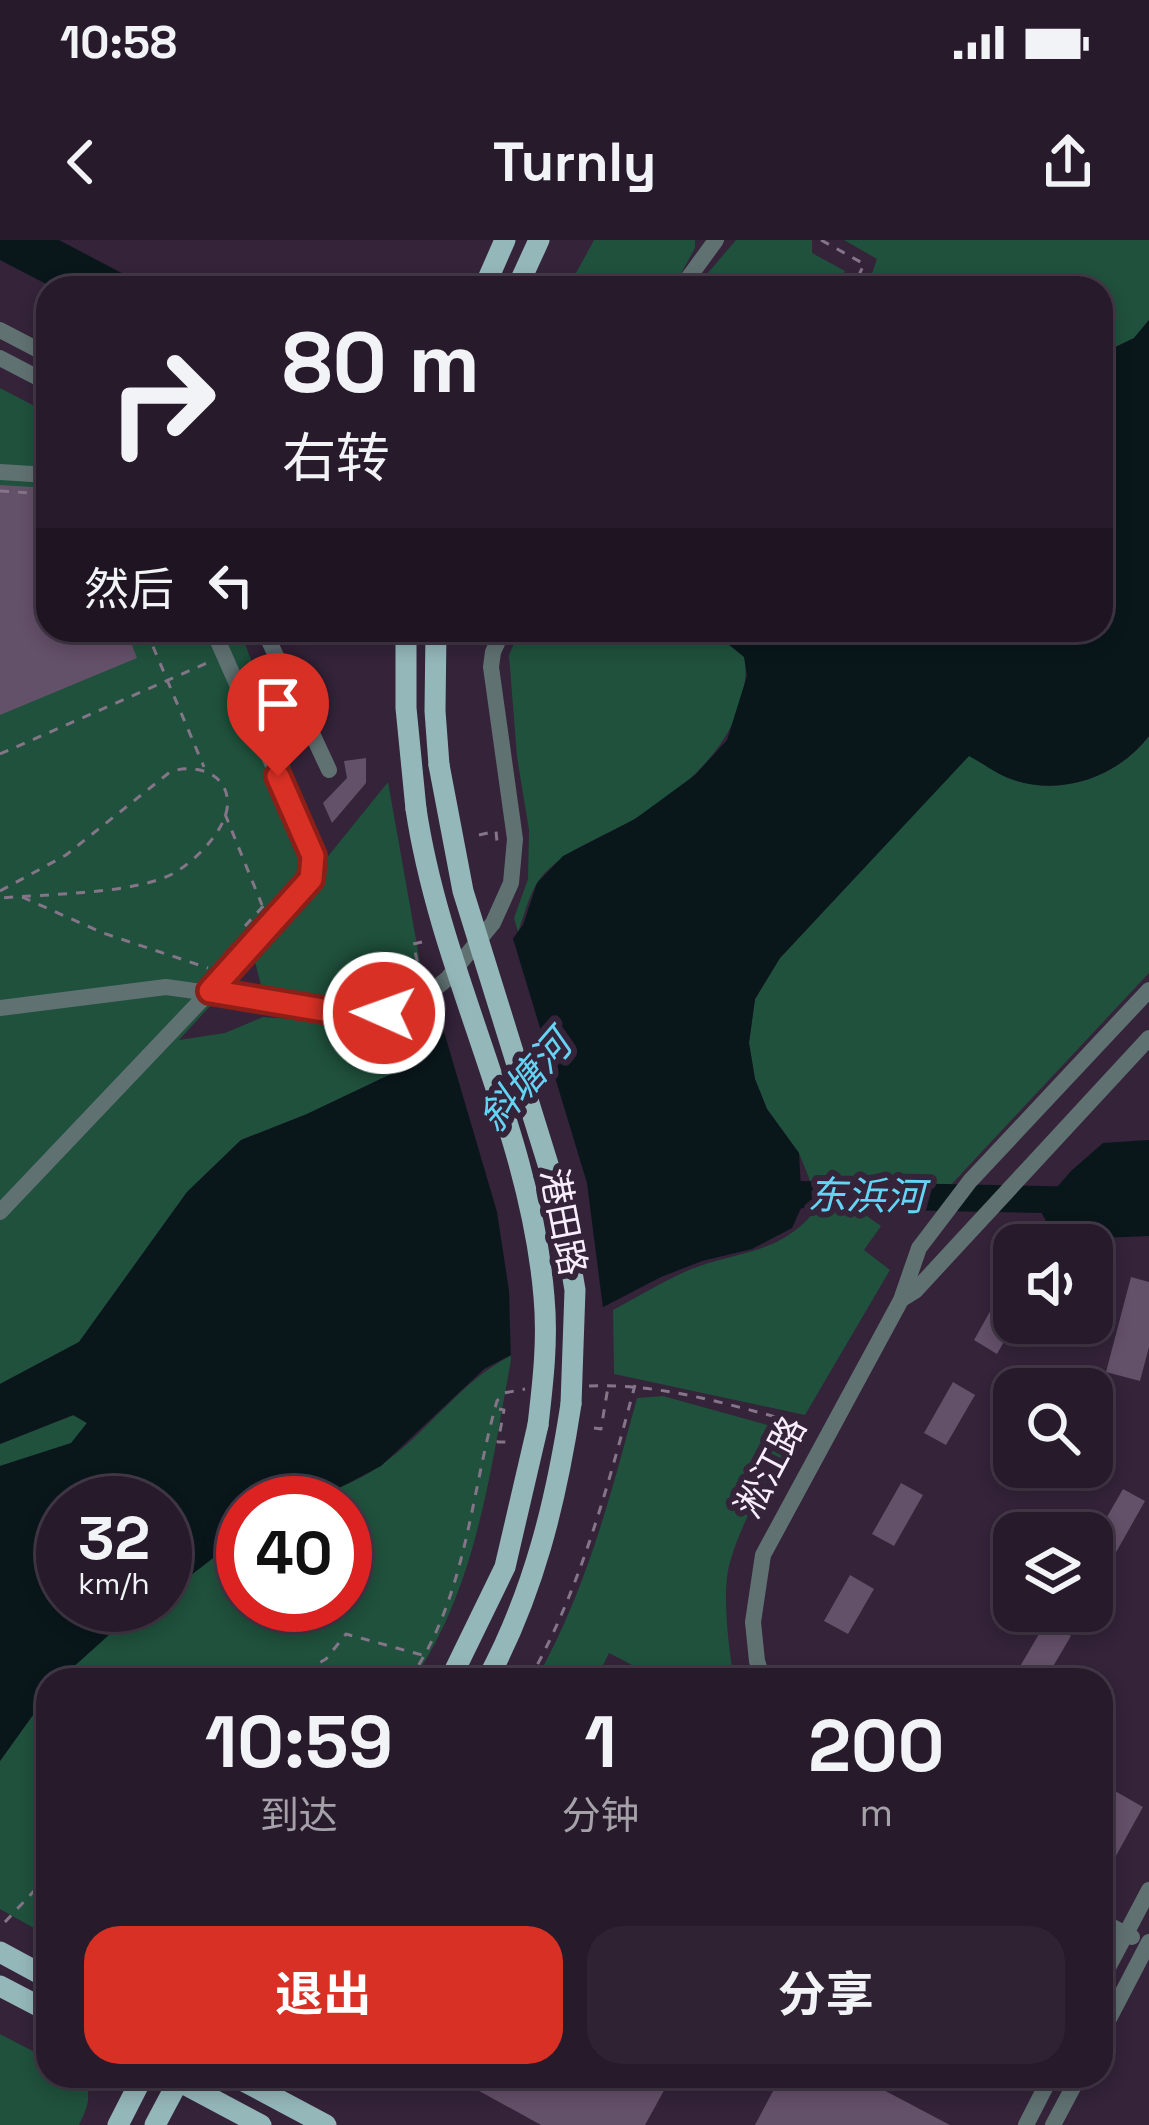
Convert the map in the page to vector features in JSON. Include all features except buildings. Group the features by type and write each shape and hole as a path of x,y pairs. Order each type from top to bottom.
{"main road":[{"path":"490,276 506,240"},
{"path":"522,276 539,240"},
{"name":"港田路","path":"406,642 406,708 416,809 429,874 505,1112 536,1232 546,1335 538,1425 505,1567 456,1668"},
{"name":"港田路","path":"436,642 439,765 463,891 561,1206 574,1289 571,1404 552,1514 536,1572 492,1668"},
{"path":"0,1952 36,1972"},
{"path":"0,1986 36,2006"},
{"path":"118,2125 137,2088"},
{"path":"154,2125 171,2088"},
{"path":"194,2088 260,2125"},
{"path":"257,2088 326,2125"}],"street":[{"path":"690,276 716,240"},
{"path":"0,330 36,349"},
{"path":"0,358 36,377"},
{"path":"0,472 36,474"},
{"path":"0,1212 304,890 314,866 218,642"},
{"path":"270,642 329,770"},
{"path":"0,1008 166,987 368,1015 408,1006 447,980 493,923 511,883 515,838 491,668 498,642"},
{"name":"淞江路","path":"759,1668 753,1600 763,1556 901,1300 919,1248 970,1181 1149,990"},
{"name":"淞江路","path":"901,1300 915,1291 1149,1038"},
{"path":"1003,1146 1022,1175"},
{"path":"1113,1958 1149,1890"},
{"path":"1113,1927 1148,1944 1113,2011"},
{"path":"1026,2125 1046,2088"},
{"path":"1053,2125 1073,2088"}],"path":[{"path":"820,240 864,264 858,276"},
{"path":"0,491 36,493"},
{"path":"151,642 205,769 223,787 225,814 263,906"},
{"path":"0,754 224,656"},
{"path":"0,894 66,855 170,772 205,769"},
{"path":"0,894 107,890 173,874 208,842 225,814"},
{"path":"479,835 496,831"},
{"path":"236,937 275,895"},
{"path":"21,896 103,933 208,968 204,973"},
{"path":"422,942 413,944 422,979"},
{"path":"536,1668 579,1574 635,1385"},
{"path":"594,1428 601,1429 609,1386"},
{"path":"495,1408 504,1410 498,1442 507,1442"},
{"path":"310,1668 326,1659 346,1634 425,1657"},
{"path":"5,1922 36,1889"}],"green space":[{"path":"594,240 695,240 680,276 574,276"},
{"path":"736,240 812,240 812,253 845,271 843,276 705,276"},
{"path":"844,240 1149,240 1149,320 1134,338 1113,348 1113,276 871,276 877,259"},
{"path":"0,388 36,407 36,642 244,642 325,860 388,782 426,996 441,1036 410,1065 241,1140 187,1192 79,1342 0,1384","holes":["254,958 262,989 376,1007 398,1004 337,1022 263,1017 225,1033 179,1040"]},
{"path":"515,642 726,642 745,657 739,709 713,754 653,807 548,870 532,892 518,932 514,918 528,879 529,830 517,757 509,655"},
{"path":"1149,736 1149,973 948,1188 811,1183 799,1153 767,1109 755,1079 749,1043 755,999 780,958 969,755 1011,779 1050,786 1069,784 1122,763"},
{"path":"847,1202 881,1226 864,1250 890,1270 805,1415 614,1374 613,1310 686,1271 779,1241 820,1205"},
{"path":"512,1355 489,1482 467,1565 453,1605 420,1668 72,1668 112,1632 192,1632 192,1574 216,1556 216,1632 372,1632 372,1476 362,1476 414,1438 476,1379"},
{"path":"663,1396 789,1431 793,1439 756,1500 729,1566 726,1607 732,1668 638,1668 609,1653 602,1668 542,1668 583,1577 637,1398"},
{"path":"74,1415 87,1423 72,1443 0,1466 0,1444"},
{"path":"36,1711 36,1929 0,1909 0,1761"},
{"path":"0,2034 36,2053 36,2088 87,2088 88,2100 79,2125 0,2125"}],"water":[{"path":"0,240 59,240 127,276 36,279 0,260"},
{"name":"斜塘河","path":"1149,320 1149,736 1121,763 1069,784 1050,786 1011,779 969,756 780,958 755,999 749,1043 755,1079 767,1109 799,1153 802,1206 792,1228 752,1249 661,1277 484,1369 381,1466 362,1476 216,1476 216,1556 192,1574 192,1476 36,1476 36,1632 113,1632 72,1668 36,1668 36,1711 0,1761 0,1466 71,1443 87,1423 73,1415 0,1444 0,1384 79,1342 187,1192 241,1140 410,1065 441,1036 523,925 537,883 563,856 635,819 695,775 727,740 747,676 744,657 726,642 1113,642 1113,348 1134,338"},
{"path":"1149,1140 1149,1236 1113,1238 1113,1224 1048,1224 1039,1208 1103,1143"}],"pier":[{"path":"511,932 587,1183 604,1316 511,1362 509,1291 497,1212 442,1025"}],"waterway":[{"name":"东浜河","path":"766,1189 773,1194 1068,1200 1149,1191"}],"route":[{"path":"278,776 313,856 311,879 210,991 353,1015 384,1013"}]}
